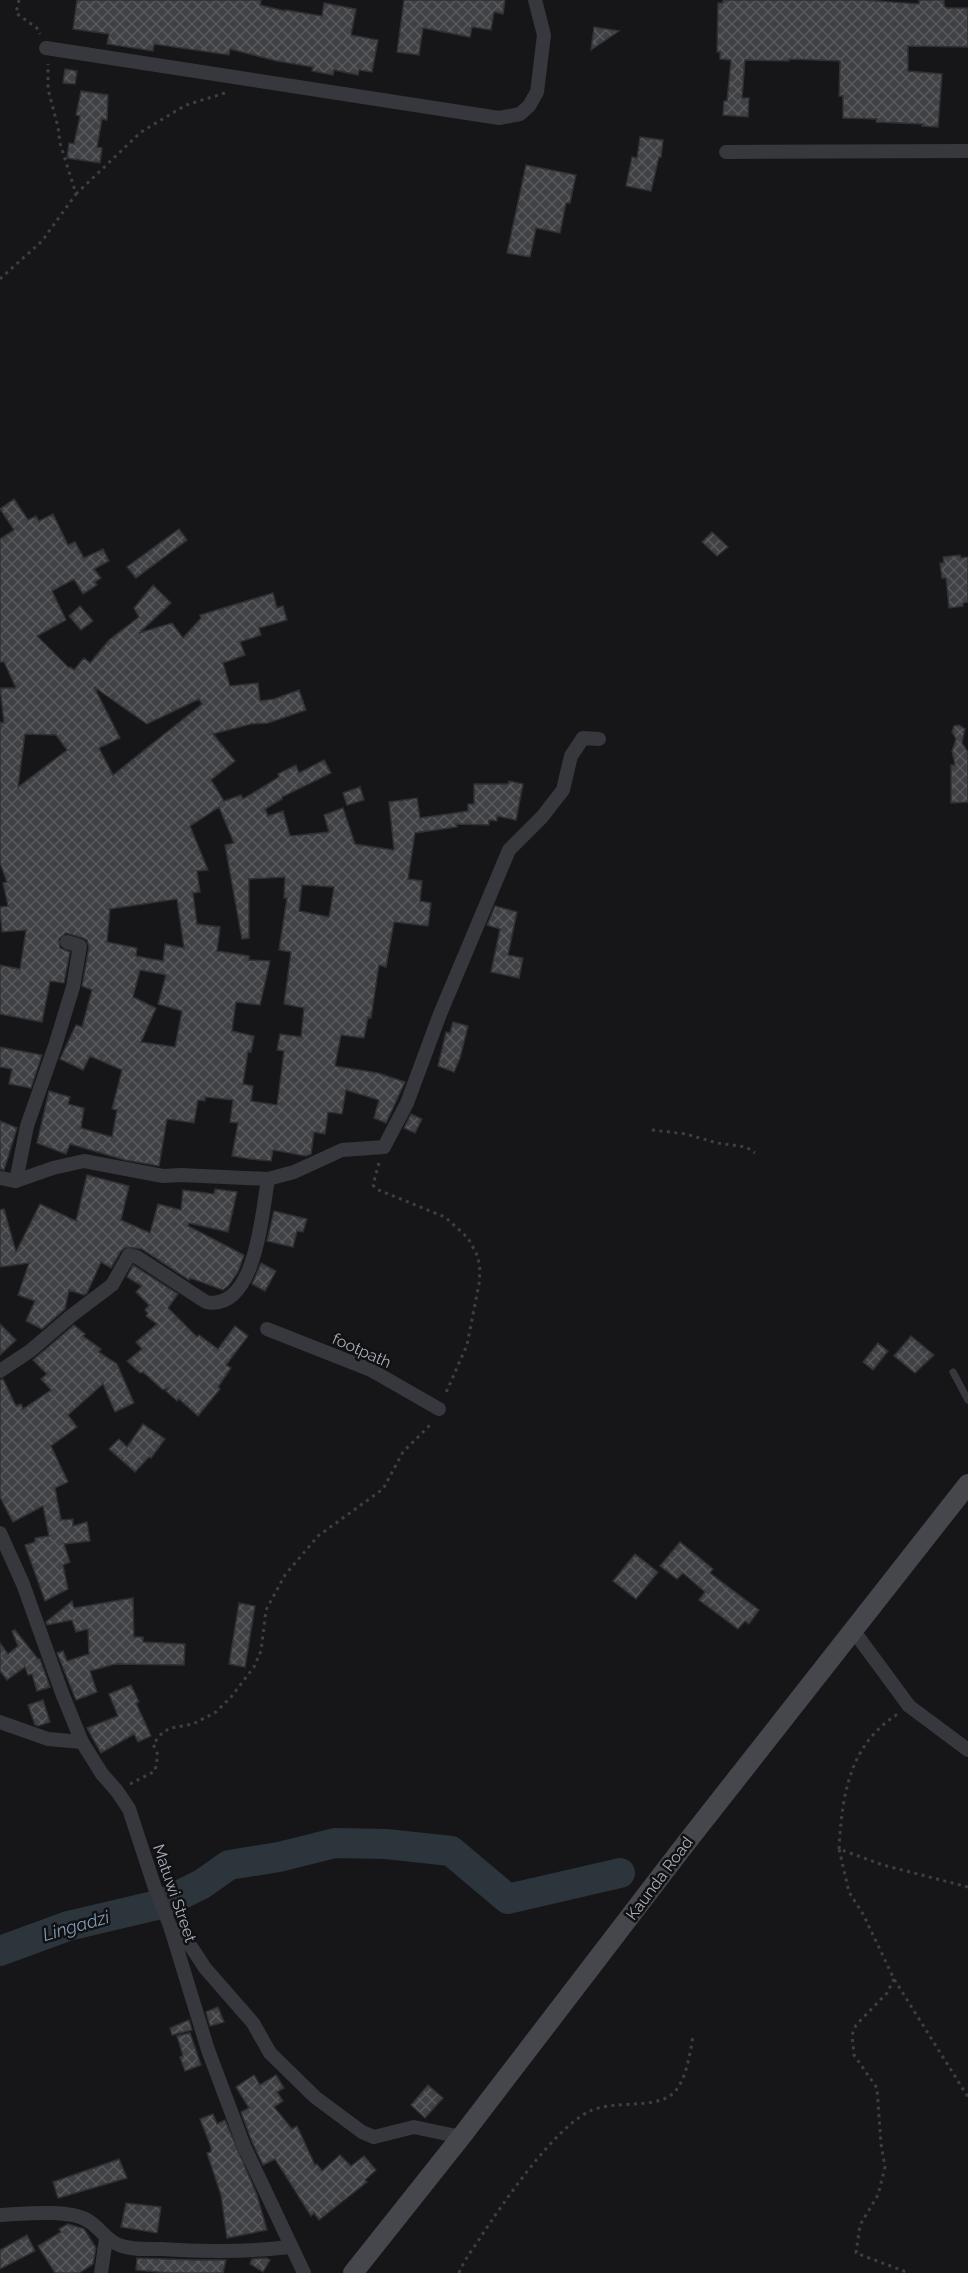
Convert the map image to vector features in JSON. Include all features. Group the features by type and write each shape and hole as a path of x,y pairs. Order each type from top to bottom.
{"main road":[{"name":"Kaunda Road","path":"353,2273 462,2137 683,1846 968,1484"}],"street":[{"path":"46,48 499,118 520,114 529,106 537,92 544,35 535,0"},
{"path":"726,152 968,151"},
{"path":"0,1178 16,1181 53,1168 84,1161 164,1176 268,1179 294,1172 342,1150 384,1147 407,1103 440,1014 509,850 542,817 563,790 571,756 583,738 599,739"},
{"path":"16,1181 27,1126 73,987 80,946 67,942"},
{"path":"0,1371 30,1351 112,1285 129,1255 137,1257 206,1302 215,1304 232,1296 246,1278 257,1244 268,1179"},
{"name":"footpath","path":"267,1329 371,1370 439,1409"},
{"name":"Matuwi Street","path":"0,1533 23,1584 82,1742 102,1774 129,1809 170,1926 208,2050 244,2146 304,2273"},
{"path":"853,1630 909,1706 968,1750"},
{"path":"0,1722 48,1738 82,1742"},
{"path":"170,1926 192,1948 253,2023 270,2053 315,2097 362,2132 374,2137 414,2127 462,2137"},
{"path":"0,2215 39,2214 81,2217 93,2223 106,2239 131,2248 206,2252 290,2247"},
{"path":"101,2273 106,2239"}],"lane":[{"path":"953,1372 968,1400"}],"path":[{"path":"19,0 16,14 38,29 46,48 48,89 60,143 76,194"},
{"path":"0,279 42,241 76,194 141,132 186,105 225,93 238,77"},
{"path":"652,1130 686,1134 717,1143 746,1147 755,1154"},
{"path":"117,1791 155,1771 158,1755 153,1744 163,1732 171,1728 193,1724 216,1712 231,1697 254,1667 261,1651 266,1610 285,1575 318,1536 383,1489 403,1452 432,1423 467,1345 479,1284 478,1257 468,1238 445,1217 392,1193 376,1189 373,1185 384,1147"},
{"path":"909,1706 880,1725 862,1750 848,1779 842,1810 840,1849 849,1892 863,1914 894,1979 968,2097"},
{"path":"840,1849 883,1865 968,1887"},
{"path":"894,1979 887,1993 856,2025 852,2035 854,2055 877,2088 885,2167 878,2195 860,2225 856,2253 909,2273"},
{"path":"459,2273 507,2197 575,2120 592,2110 655,2101 671,2095 682,2078 693,2036"}],"building":[{"path":"77,0 261,0 260,5 322,16 324,3 356,9 351,35 378,40 372,72 359,70 358,75 334,70 333,75 312,71 313,67 230,49 229,55 154,44 153,51 107,44 109,34 73,29"},
{"path":"404,0 505,0 503,14 494,12 491,30 472,27 470,37 423,28 419,55 397,52"},
{"path":"723,0 864,0 919,4 919,0 944,0 944,6 947,8 968,8 968,47 908,46 908,71 942,74 938,127 876,122 877,119 843,118 843,96 839,96 840,61 745,60 742,98 749,98 748,117 723,115 724,101 727,101 731,60 720,59 720,52 717,52 718,3 723,3"},
{"path":"594,27 619,31 591,50"},
{"path":"65,69 77,71 75,84 63,83"},
{"path":"81,91 108,95 107,120 102,119 97,147 102,148 100,163 67,158 69,143 74,144 80,116 76,115"},
{"path":"640,137 663,140 661,157 659,157 651,191 626,186 632,157 637,158"},
{"path":"526,165 576,175 570,203 566,203 560,233 536,228 530,257 507,253"},
{"path":"14,499 28,520 36,516 39,521 53,514 68,545 75,542 84,558 103,549 109,561 94,569 101,578 95,582 97,585 83,594 74,579 52,591 66,620 37,636 69,668 74,670 84,658 90,663 109,640 139,617 134,608 153,585 171,603 139,633 172,623 183,638 201,618 200,615 273,593 277,608 283,606 287,620 259,628 261,635 240,642 245,655 223,663 230,686 258,683 260,701 274,699 299,690 306,710 268,723 251,724 213,734 235,761 211,780 224,801 241,795 243,799 279,777 278,774 296,765 299,773 324,760 331,773 282,797 265,809 268,816 283,811 290,836 329,832 324,815 343,808 355,844 394,850 389,802 417,798 420,818 468,811 468,804 474,804 474,784 508,784 509,781 523,784 516,820 497,816 497,821 489,820 489,825 456,824 457,827 415,833 408,879 422,881 420,901 431,903 428,926 394,922 386,967 379,965 371,1018 368,1017 364,1038 341,1035 335,1066 378,1073 405,1082 386,1123 374,1118 379,1100 346,1090 342,1114 328,1112 325,1134 314,1132 311,1154 306,1156 273,1150 271,1161 250,1159 232,1156 238,1123 230,1122 233,1100 205,1097 205,1101 198,1100 194,1123 167,1119 159,1166 125,1160 70,1144 66,1154 37,1143 49,1091 70,1097 68,1104 84,1108 81,1128 112,1137 117,1110 112,1109 122,1070 90,1056 83,1070 60,1059 76,1025 82,1027 92,990 82,986 89,947 87,940 83,938 66,933 59,939 60,948 70,952 64,983 50,981 42,1022 0,1014 0,965 20,969 26,930 2,932 0,910 0,907 8,906 3,883 7,882 0,863 0,722 4,723 0,688 16,688 4,662 0,662 0,539 14,530 0,509","holes":["94,687 147,724 199,699 202,704 113,775 99,748 120,738","25,734 56,735 67,750 18,787","219,807 234,843 225,845 242,939 249,938 249,879 285,877 284,898 287,898 279,950 291,952 284,1004 304,1008 301,1037 280,1034 277,1050 284,1051 277,1105 251,1101 253,1086 243,1084 248,1051 251,1052 254,1036 232,1031 236,1002 260,1005 270,961 249,960 249,956 217,951 220,927 197,924 193,893 200,892 197,871 208,870 190,826","302,885 334,887 329,917 299,911","177,899 184,948 165,944 163,961 136,956 137,948 107,942 110,909","140,970 166,975 158,1004 182,1011 175,1047 141,1042 156,1008 133,997"]},
{"path":"179,529 187,540 136,578 127,567"},
{"path":"712,532 728,547 717,556 702,542"},
{"path":"960,555 961,558 968,557 968,602 963,603 963,606 949,608 946,578 942,578 940,563 944,563 943,557"},
{"path":"80,606 93,621 81,630 69,616"},
{"path":"959,725 965,729 962,743 968,752 968,802 951,803 951,765 955,765 952,751 956,739 952,732 954,726"},
{"path":"360,787 364,800 347,805 343,793"},
{"path":"495,906 517,912 508,955 523,958 519,978 491,972 500,929 487,925"},
{"path":"453,1022 468,1026 454,1072 438,1066 446,1032 450,1033"},
{"path":"0,1047 42,1055 31,1088 9,1084 12,1069 0,1067"},
{"path":"411,1114 422,1119 415,1133 404,1128"},
{"path":"0,1121 17,1128 4,1170 0,1169"},
{"path":"87,1175 129,1186 121,1220 150,1233 158,1204 181,1210 183,1190 214,1194 215,1189 237,1192 228,1232 189,1223 188,1226 244,1255 238,1272 229,1285 223,1290 190,1278 189,1280 142,1249 126,1247 111,1268 101,1262 87,1293 84,1295 69,1290 65,1309 42,1329 26,1321 35,1301 18,1295 29,1263 0,1267 0,1210 4,1209 16,1252 40,1204 76,1221"},
{"path":"274,1211 307,1219 303,1232 297,1231 293,1247 267,1241"},
{"path":"261,1263 276,1271 265,1291 252,1284"},
{"path":"133,1265 178,1294 168,1308 197,1337 199,1335 218,1349 235,1326 248,1336 226,1365 231,1368 218,1387 220,1389 198,1416 166,1391 168,1388 163,1390 127,1361 142,1349 136,1342 157,1324 146,1316 148,1313 145,1310 149,1305 136,1292 142,1286 127,1277"},
{"path":"0,1324 16,1340 0,1355"},
{"path":"74,1325 85,1334 83,1336 101,1349 99,1352 117,1364 134,1403 115,1412 103,1384 68,1415 77,1427 51,1446 68,1482 55,1488 61,1520 73,1519 73,1526 87,1522 90,1541 64,1544 70,1562 63,1565 68,1589 45,1601 25,1545 35,1542 35,1538 49,1536 43,1506 13,1522 0,1497 0,1380 3,1379 16,1406 21,1404 23,1409 51,1390 41,1379 47,1374 33,1360"},
{"path":"911,1336 934,1355 915,1373 894,1356"},
{"path":"878,1343 888,1351 873,1370 863,1362"},
{"path":"143,1424 165,1439 151,1458 149,1457 135,1472 109,1449 119,1439 127,1447"},
{"path":"680,1542 713,1569 710,1573 759,1610 749,1624 745,1621 738,1629 699,1600 705,1592 683,1573 677,1579 660,1566"},
{"path":"635,1554 658,1572 636,1599 613,1581"},
{"path":"133,1598 134,1637 143,1637 143,1642 185,1644 184,1665 115,1664 90,1671 97,1692 76,1700 57,1653 63,1651 67,1661 89,1654 88,1629 76,1632 72,1620 47,1625 46,1622 72,1601 74,1608"},
{"path":"239,1603 255,1606 245,1667 229,1664"},
{"path":"15,1630 40,1659 50,1687 37,1691 32,1674 28,1675 25,1667 7,1680 0,1671 0,1643 8,1654 18,1646 12,1631"},
{"path":"131,1685 139,1702 136,1703 151,1736 138,1742 134,1734 101,1753 87,1728 118,1716 109,1694"},
{"path":"43,1700 50,1722 38,1726 35,1725 28,1705"},
{"path":"218,2007 224,2022 210,2026 206,2012"},
{"path":"189,2020 192,2030 172,2035 170,2028"},
{"path":"190,2033 201,2065 185,2071 177,2036"},
{"path":"254,2075 260,2085 276,2075 284,2088 277,2092 283,2101 274,2107 292,2129 297,2126 315,2165 317,2164 322,2171 340,2155 351,2166 364,2156 376,2170 365,2180 367,2182 319,2220 314,2213 311,2216 275,2159 263,2165 252,2142 241,2112 249,2108 236,2087"},
{"path":"428,2085 443,2098 425,2118 411,2105"},
{"path":"213,2114 217,2124 225,2120 257,2195 267,2230 227,2238 221,2195 207,2153 211,2152 211,2147 200,2119"},
{"path":"119,2159 127,2178 58,2198 53,2182"},
{"path":"126,2203 161,2207 157,2233 121,2227"},
{"path":"68,2224 84,2229 96,2248 93,2264 79,2273 55,2273 38,2246 61,2232 59,2229"},
{"path":"27,2235 35,2251 0,2269 0,2250"},
{"path":"137,2258 226,2260 223,2273 170,2273 136,2270"},
{"path":"252,2259 270,2260 263,2272 250,2264"}],"waterway":[{"path":"168,1901 202,1884 229,1865 279,1857 335,1843 386,1844 451,1851 508,1899 620,1873"},
{"name":"Lingadzi","path":"0,1951 68,1926 153,1906"}]}
